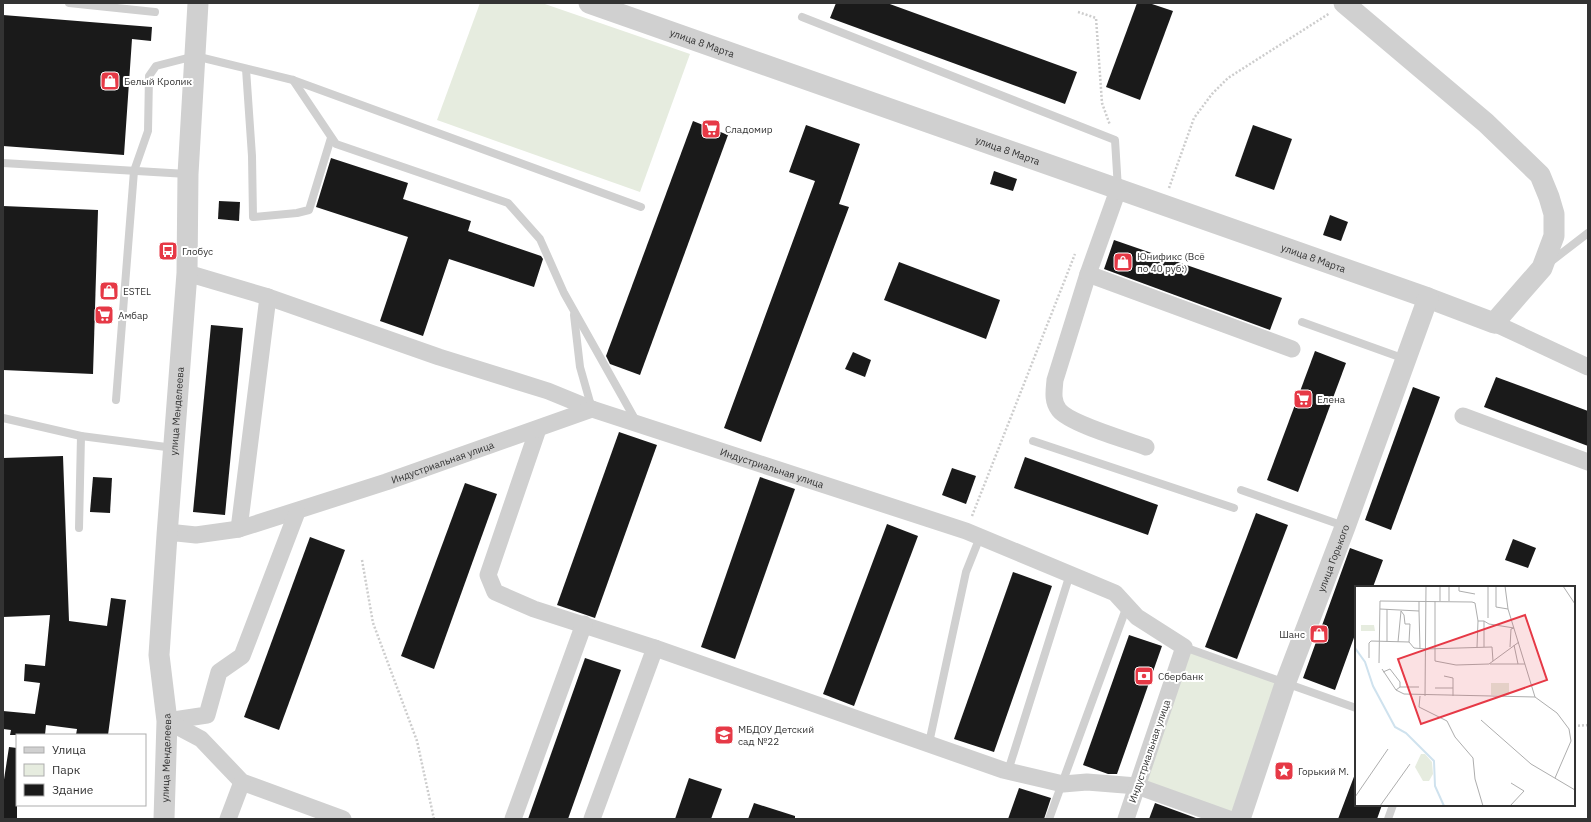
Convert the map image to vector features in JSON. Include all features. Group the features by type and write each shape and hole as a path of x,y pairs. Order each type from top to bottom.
{"street":[{"name":"улица Менделеева","path":"164,819 167,721 159,655 166,535 187,273 188,174 198,3"},
{"name":"улица 8 Марта","path":"589,3 1428,298 1494,323"},
{"path":"1345,3 1486,123 1540,175 1554,214 1554,236 1542,268 1494,323 1588,367"},
{"path":"1118,190 1088,274 1055,380 1053,396 1059,410 1075,421 1146,447"},
{"path":"187,273 268,297 439,357 548,391 592,409"},
{"path":"1088,274 1292,349"},
{"path":"239,529 268,297"},
{"name":"улица Горького","path":"1240,819 1285,684 1428,298"},
{"name":"Индустриальная улица","path":"166,535 177,533 196,535 239,529 297,512 592,409 973,534 1115,593 1137,618 1184,647 1126,819"},
{"path":"1463,416 1588,462"},
{"path":"538,429 488,575 495,592 534,609 655,648 1008,771 1063,784 1087,782 1137,786 1229,819"},
{"path":"167,721 207,715 220,672 242,656 297,512"},
{"path":"513,819 584,624"},
{"path":"592,819 655,648"},
{"path":"167,721 201,739 242,782 343,819"},
{"path":"228,819 242,782"}],"lane":[{"path":"69,3 155,12"},
{"path":"802,17 1115,140 1118,190"},
{"path":"116,400 134,171 148,131 149,76 156,66 195,56 293,80 641,207"},
{"path":"246,69 252,156 253,217 297,213 309,210 332,138"},
{"path":"293,80 336,144 508,203 540,240 573,310 637,423"},
{"path":"3,163 188,174"},
{"path":"1542,268 1588,232"},
{"path":"573,310 580,367 592,409"},
{"path":"1302,322 1406,359"},
{"path":"3,418 81,436 174,448"},
{"path":"79,528 81,436"},
{"path":"1033,441 1234,508"},
{"path":"1241,490 1344,527"},
{"path":"929,743 973,534"},
{"path":"1008,771 1070,574"},
{"path":"1049,819 1063,784 1126,606"},
{"path":"1184,647 1355,708"},
{"path":"1388,819 1393,806"}],"path":[{"path":"1163,206 1194,118 1212,94 1228,78 1345,3"},
{"path":"1078,12 1096,18 1102,103 1115,140"},
{"path":"973,534 1076,250"},
{"path":"362,560 374,623 418,741 434,819"},
{"path":"1575,726 1588,725"}],"green space":[{"path":"480,3 542,3 690,54 640,192 437,120"},
{"path":"1184,647 1285,684 1240,819 1137,786"}],"building":[{"path":"836,3 887,3 1077,72 1065,104 830,18"},
{"path":"1137,3 1149,3 1173,11 1140,100 1106,87"},
{"path":"3,15 152,27 151,41 132,39 124,155 3,146"},
{"path":"693,121 728,135 640,375 610,364 606,356"},
{"path":"806,125 860,144 839,204 849,207 761,442 724,428 815,181 789,172"},
{"path":"1253,125 1292,139 1274,190 1235,176"},
{"path":"331,158 408,183 403,199 471,221 468,231 541,256 543,259 534,287 449,259 423,336 380,321 408,237 316,207"},
{"path":"994,171 1017,179 1013,191 990,184"},
{"path":"219,201 240,202 239,221 218,219"},
{"path":"3,206 98,210 93,374 3,370"},
{"path":"1330,215 1348,222 1341,241 1323,235"},
{"path":"1114,240 1282,298 1270,330 1104,269"},
{"path":"899,262 1000,300 986,339 884,300"},
{"path":"211,325 243,328 225,515 193,512"},
{"path":"1315,351 1346,363 1298,492 1267,480"},
{"path":"853,352 871,360 865,377 845,369"},
{"path":"1496,377 1588,411 1588,446 1484,407"},
{"path":"1413,387 1440,397 1391,530 1365,520"},
{"path":"619,432 657,445 595,618 557,605"},
{"path":"63,456 69,621 107,626 111,598 126,600 108,734 76,734 77,729 46,725 45,734 10,735 11,730 3,729 3,711 35,714 40,683 24,681 25,664 45,666 50,615 3,617 3,458"},
{"path":"1025,457 1158,505 1148,535 1014,488"},
{"path":"952,468 976,476 966,504 942,495"},
{"path":"93,477 112,478 110,513 90,512"},
{"path":"760,477 795,489 735,659 701,647"},
{"path":"465,483 497,494 434,669 401,656"},
{"path":"1256,513 1288,525 1237,659 1205,647"},
{"path":"887,524 918,536 854,706 823,694"},
{"path":"310,537 345,550 279,730 244,717"},
{"path":"1513,539 1536,548 1528,568 1505,560"},
{"path":"1350,548 1383,560 1373,586 1355,586 1355,635 1335,690 1303,678"},
{"path":"1013,572 1052,586 994,752 954,739"},
{"path":"1129,635 1162,646 1117,774 1108,774 1083,765"},
{"path":"585,658 621,670 568,819 528,819"},
{"path":"9,747 16,748 17,819 3,819 3,786"},
{"path":"1355,774 1355,806 1382,806 1377,819 1338,819"},
{"path":"689,778 722,789 711,819 675,819"},
{"path":"1019,788 1051,798 1044,819 1008,819"},
{"path":"754,803 795,816 795,819 748,819"},
{"path":"1155,803 1196,818 1196,819 1149,819"}],"place":[{"name":"Белый Кролик","path":"110,81"},
{"name":"Сладомир","path":"711,129"},
{"name":"Глобус","path":"168,251"},
{"name":"Юнификс (Всё по 40 руб.)","path":"1123,262"},
{"name":"ESTEL","path":"109,291"},
{"name":"Амбар","path":"104,315"},
{"name":"Елена","path":"1303,399"},
{"name":"Шанс","path":"1319,634"},
{"name":"Сбербанк","path":"1144,676"},
{"name":"МБДОУ Детский сад №22","path":"724,735"},
{"name":"Горький М.","path":"1284,771"}]}
